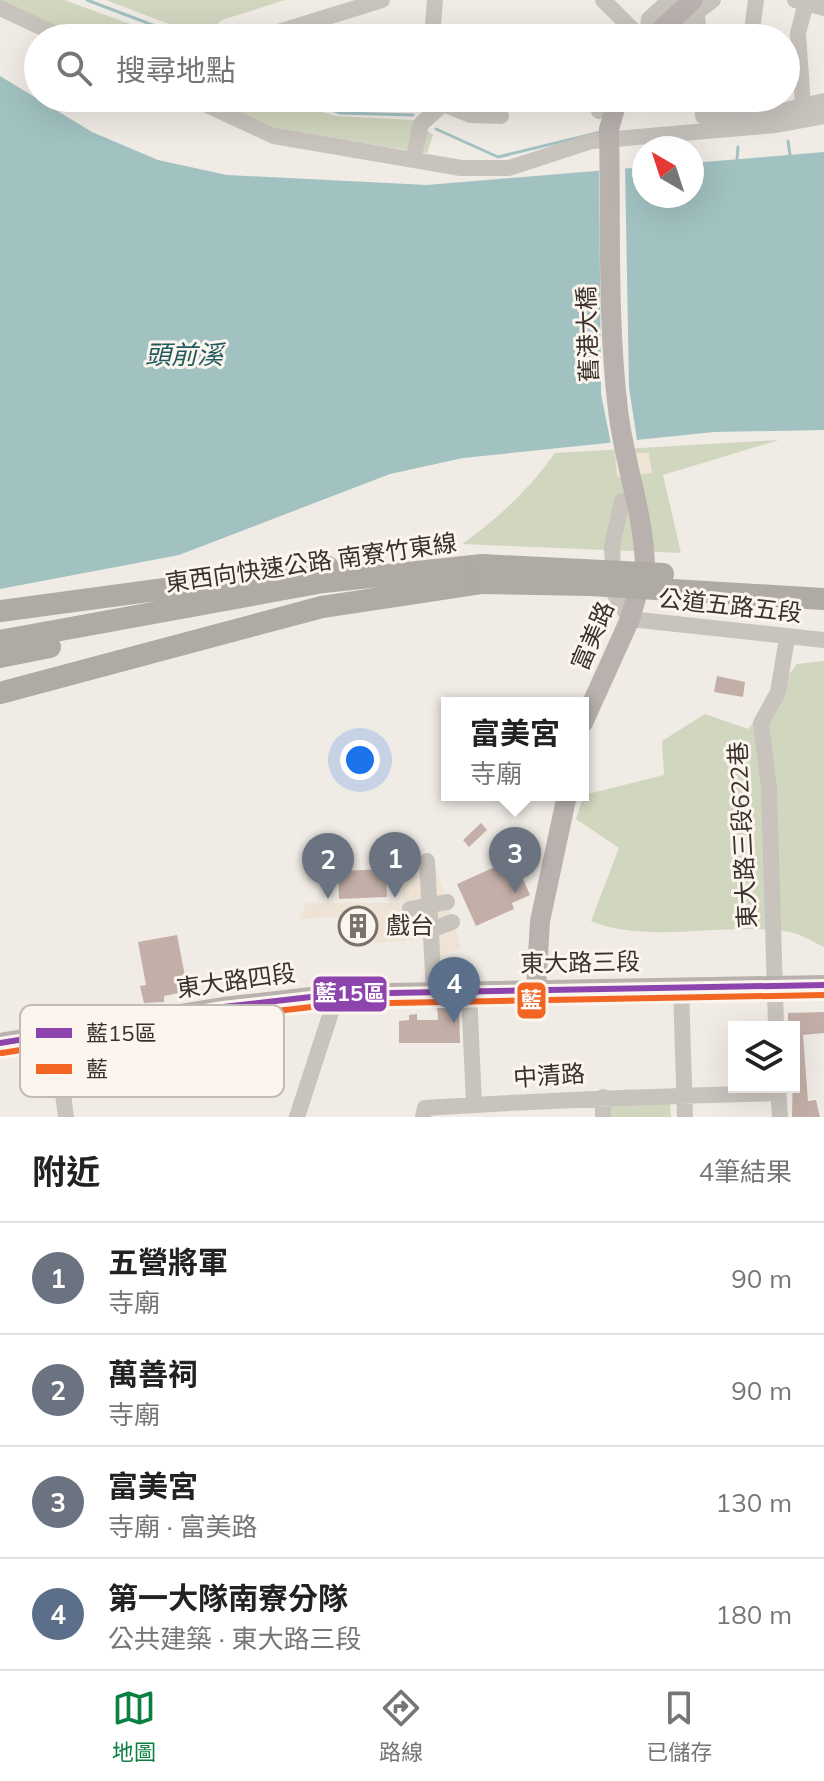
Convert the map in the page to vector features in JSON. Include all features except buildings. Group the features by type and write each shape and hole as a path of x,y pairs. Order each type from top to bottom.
{"highway":[{"path":"0,611 381,561 447,558 482,574"},
{"name":"東西向快速公路 南寮竹東線","path":"0,641 323,582 482,574 824,584"},
{"name":"東西向快速公路 南寮竹東線","path":"0,657 353,591 482,574 590,585 824,599"},
{"path":"0,693 322,607 482,574"}],"main road":[{"path":"666,24 695,7"},
{"name":"舊港大橋","path":"614,112 609,129 613,349 618,411 640,514 645,567"},
{"name":"富美路","path":"589,710 630,619 645,567"},
{"path":"536,990 540,921 566,801"},
{"name":"東大路三段","path":"337,994 824,985"},
{"name":"東大路四段","path":"252,1005 337,994"},
{"name":"東大路四段","path":"0,1043 20,1040"}],"street":[{"path":"304,24 382,0"},
{"path":"433,24 435,0"},
{"path":"603,0 630,24"},
{"path":"648,24 670,0"},
{"path":"677,24 695,7 713,0"},
{"path":"753,24 756,0"},
{"path":"799,24 801,2 824,8"},
{"path":"0,8 34,24"},
{"path":"800,62 803,106"},
{"path":"800,107 824,101"},
{"path":"222,112 274,136 461,168 509,168 592,141 776,125 824,116"},
{"path":"413,160 421,124 432,112"},
{"path":"465,112 501,116"},
{"path":"703,112 703,116 758,117 778,112"},
{"path":"758,112 758,117"},
{"path":"622,501 612,546 614,593 630,619"},
{"name":"公道五路五段","path":"630,619 824,640"},
{"name":"東大路三段622巷","path":"776,1021 769,788 761,723 778,692 787,638"},
{"path":"427,861 439,904 433,929 434,992"},
{"path":"410,909 439,904"},
{"path":"433,929 452,922"},
{"path":"681,988 685,1117"},
{"path":"469,991 474,1105"},
{"path":"297,1117 337,994"},
{"name":"中清路","path":"423,1117 425,1108 728,1093"},
{"path":"779,1093 780,1117"},
{"path":"63,1097 66,1117"},
{"path":"603,1097 603,1117"}],"green space":[{"path":"0,0 64,0 130,24 50,24"},
{"path":"106,0 285,0 218,24 169,24"},
{"path":"241,112 322,112 336,116 413,120 433,135 427,153 280,130"},
{"path":"779,440 663,475 681,553 462,544 513,502 555,453"},
{"path":"824,661 824,947 790,932 765,929 637,931 591,921 619,848 576,819 582,801 589,801 589,794 664,775 662,741 705,714 748,729 797,664"},
{"path":"608,1103 670,1103 671,1117 608,1117"}],"shaded area":[{"path":"615,453 649,453 652,473 617,477"},
{"path":"433,859 461,948 443,954 445,982 435,984 425,939 375,943 372,914 299,919 306,903 403,903 403,868"}],"water":[{"name":"頭前溪","path":"0,76 24,91 24,112 59,112 92,132 158,160 227,175 427,185 632,168 632,208 704,208 704,162 824,152 824,430 714,432 463,458 390,474 179,555 0,589"}],"pier":[{"path":"625,164 629,388 638,446 612,449 601,394 599,167"}],"waterway":[{"path":"87,0 150,24"},
{"path":"338,112 413,115"},
{"path":"436,129 498,157 601,132"},
{"path":"788,141 790,155"},
{"path":"737,159 738,147"}],"transit line":[{"name":"藍15區","path":"241,1005 337,994 824,985"},
{"name":"藍","path":"284,1010 338,1004 824,995"},
{"name":"藍15區","path":"0,1043 20,1040"},
{"name":"藍","path":"2,1053 20,1050"}],"place":[{"name":"富美宮","path":"515,893"},
{"name":"五營將軍","path":"395,898"},
{"name":"萬善祠","path":"328,899"},
{"name":"戲台","path":"358,926"},
{"name":"第一大隊南寮分隊","path":"454,1023"}]}
